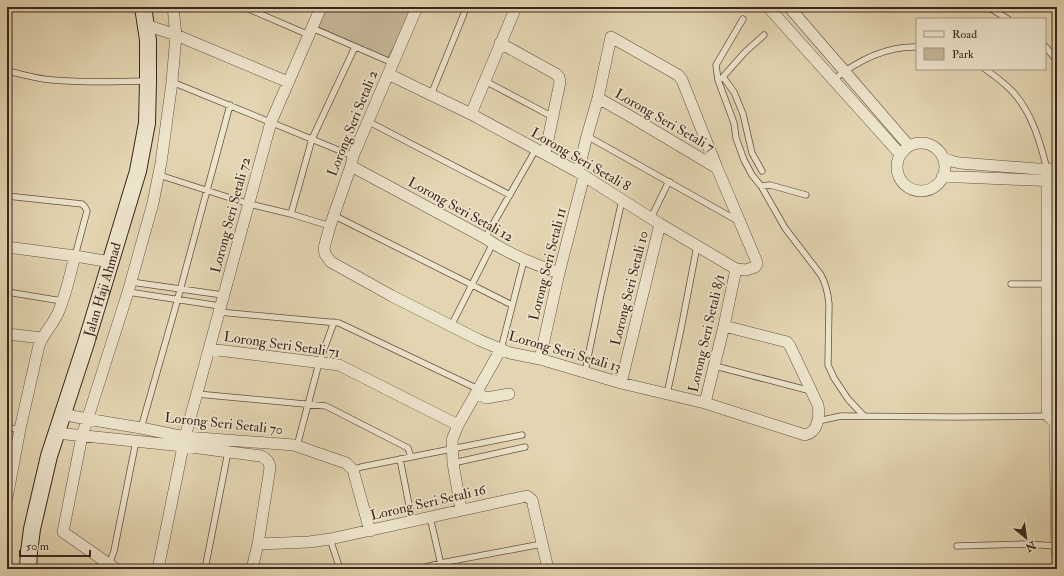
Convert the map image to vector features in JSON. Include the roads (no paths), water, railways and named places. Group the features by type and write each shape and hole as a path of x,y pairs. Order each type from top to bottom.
{"street":[{"name":"Jalan Haji Ahmad","path":"28,569 32,530 49,456 86,344 138,171 147,123 148,40 143,7"},
{"path":"112,567 63,532 82,436 130,287 153,203 159,175 172,82 176,35 173,7"},
{"name":"Lorong Seri Setali 72","path":"158,569 184,441 271,122 321,7"},
{"path":"404,7 416,9"},
{"path":"471,114 516,7"},
{"path":"768,7 900,154"},
{"path":"789,7 909,146"},
{"name":"Lorong Seri Setali 2","path":"325,254 324,248 333,215 352,161 416,9"},
{"path":"146,25 176,35 288,82"},
{"name":"Lorong Seri Setali 11","path":"540,359 581,174 587,136 598,98 611,37 678,75 682,80 717,168"},
{"path":"500,42 559,77 560,82 553,117 540,152"},
{"name":"Lorong Seri Setali 8","path":"388,74 471,114 581,174 655,221 736,269"},
{"name":"Lorong Seri Setali 7","path":"598,98 628,114 717,168"},
{"path":"917,143 925,143 933,146 939,151 943,158 944,171 942,177 937,184 931,188 924,190 909,188 903,183 897,169 897,161 900,154 909,146 917,143"},
{"path":"943,158 960,163 1052,169 1052,258 1047,284 1047,409 1055,422 1057,552"},
{"name":"Lorong Seri Setali 12","path":"352,161 489,241 524,260 559,274"},
{"path":"717,168 757,264 755,267 746,270 736,269"},
{"path":"942,177 1052,181"},
{"name":"Lorong Seri Setali 10","path":"621,382 655,221"},
{"path":"7,247 110,262"},
{"name":"Lorong Seri Setali 13","path":"325,254 331,262 392,296 450,326 510,353 540,359 666,394 706,403 805,434 811,432 816,425"},
{"path":"7,498 20,429 39,345 57,314 75,256"},
{"name":"Lorong Seri Setali 8/1","path":"706,403 736,269"},
{"path":"724,326 787,342 818,405 819,415 816,425"},
{"path":"7,334 42,338"},
{"name":"Lorong Seri Setali 71","path":"209,349 339,365 458,425"},
{"path":"461,510 451,449 452,440 458,425 500,349"},
{"path":"477,391 486,398 509,394"},
{"name":"Lorong Seri Setali 70","path":"62,414 141,428 184,441 294,445 346,463 354,470"},
{"path":"56,433 136,441 184,441 228,452 267,458 270,468 258,544 252,569"},
{"path":"354,470 370,531"},
{"name":"Lorong Seri Setali 16","path":"258,544 309,542 330,539 527,496 532,500 548,569"}],"lane":[{"path":"244,7 355,47 393,63"},
{"path":"431,95 466,7"},
{"path":"984,7 994,10 1006,18"},
{"path":"743,19 716,65 718,80 734,123 736,138 744,160 785,228 821,275 828,295 829,304 828,365 834,378 848,399 864,416"},
{"path":"718,80 724,77 745,52 764,36"},
{"path":"291,214 312,139 355,47"},
{"path":"833,80 844,71 861,61 886,51 916,47"},
{"path":"1046,47 1057,61"},
{"path":"986,70 1012,90 1024,106 1052,169"},
{"path":"7,72 41,79 82,83 148,81"},
{"path":"724,77 734,92 743,114 752,153 762,171"},
{"path":"485,81 553,117"},
{"path":"172,82 312,139 352,161"},
{"path":"141,428 175,310 230,105"},
{"path":"368,122 510,195"},
{"path":"587,136 740,222"},
{"path":"450,326 471,285 510,195 540,152"},
{"path":"159,175 248,204 291,214 330,226"},
{"path":"655,221 667,186 670,182"},
{"path":"761,186 770,185 806,195"},
{"path":"7,196 82,204 87,211 75,256"},
{"path":"585,372 622,200"},
{"path":"333,215 512,305"},
{"path":"666,394 697,245"},
{"path":"500,349 524,260"},
{"path":"1011,284 1047,284"},
{"path":"130,287 180,288 223,295"},
{"path":"130,287 219,309 340,323 477,391"},
{"path":"7,292 62,301"},
{"path":"297,446 320,363 334,322"},
{"path":"715,366 811,391"},
{"path":"196,394 326,406 408,448 411,457"},
{"path":"816,425 841,416 954,417 1055,422"},
{"path":"7,428 20,429"},
{"path":"354,470 361,467 522,435"},
{"path":"112,567 136,441"},
{"path":"453,463 525,447"},
{"path":"205,569 228,452"},
{"path":"400,459 412,520"},
{"path":"430,517 442,566"},
{"path":"330,539 340,569"},
{"path":"418,569 442,566 542,544"},
{"path":"957,546 1026,544 1057,552"}]}
